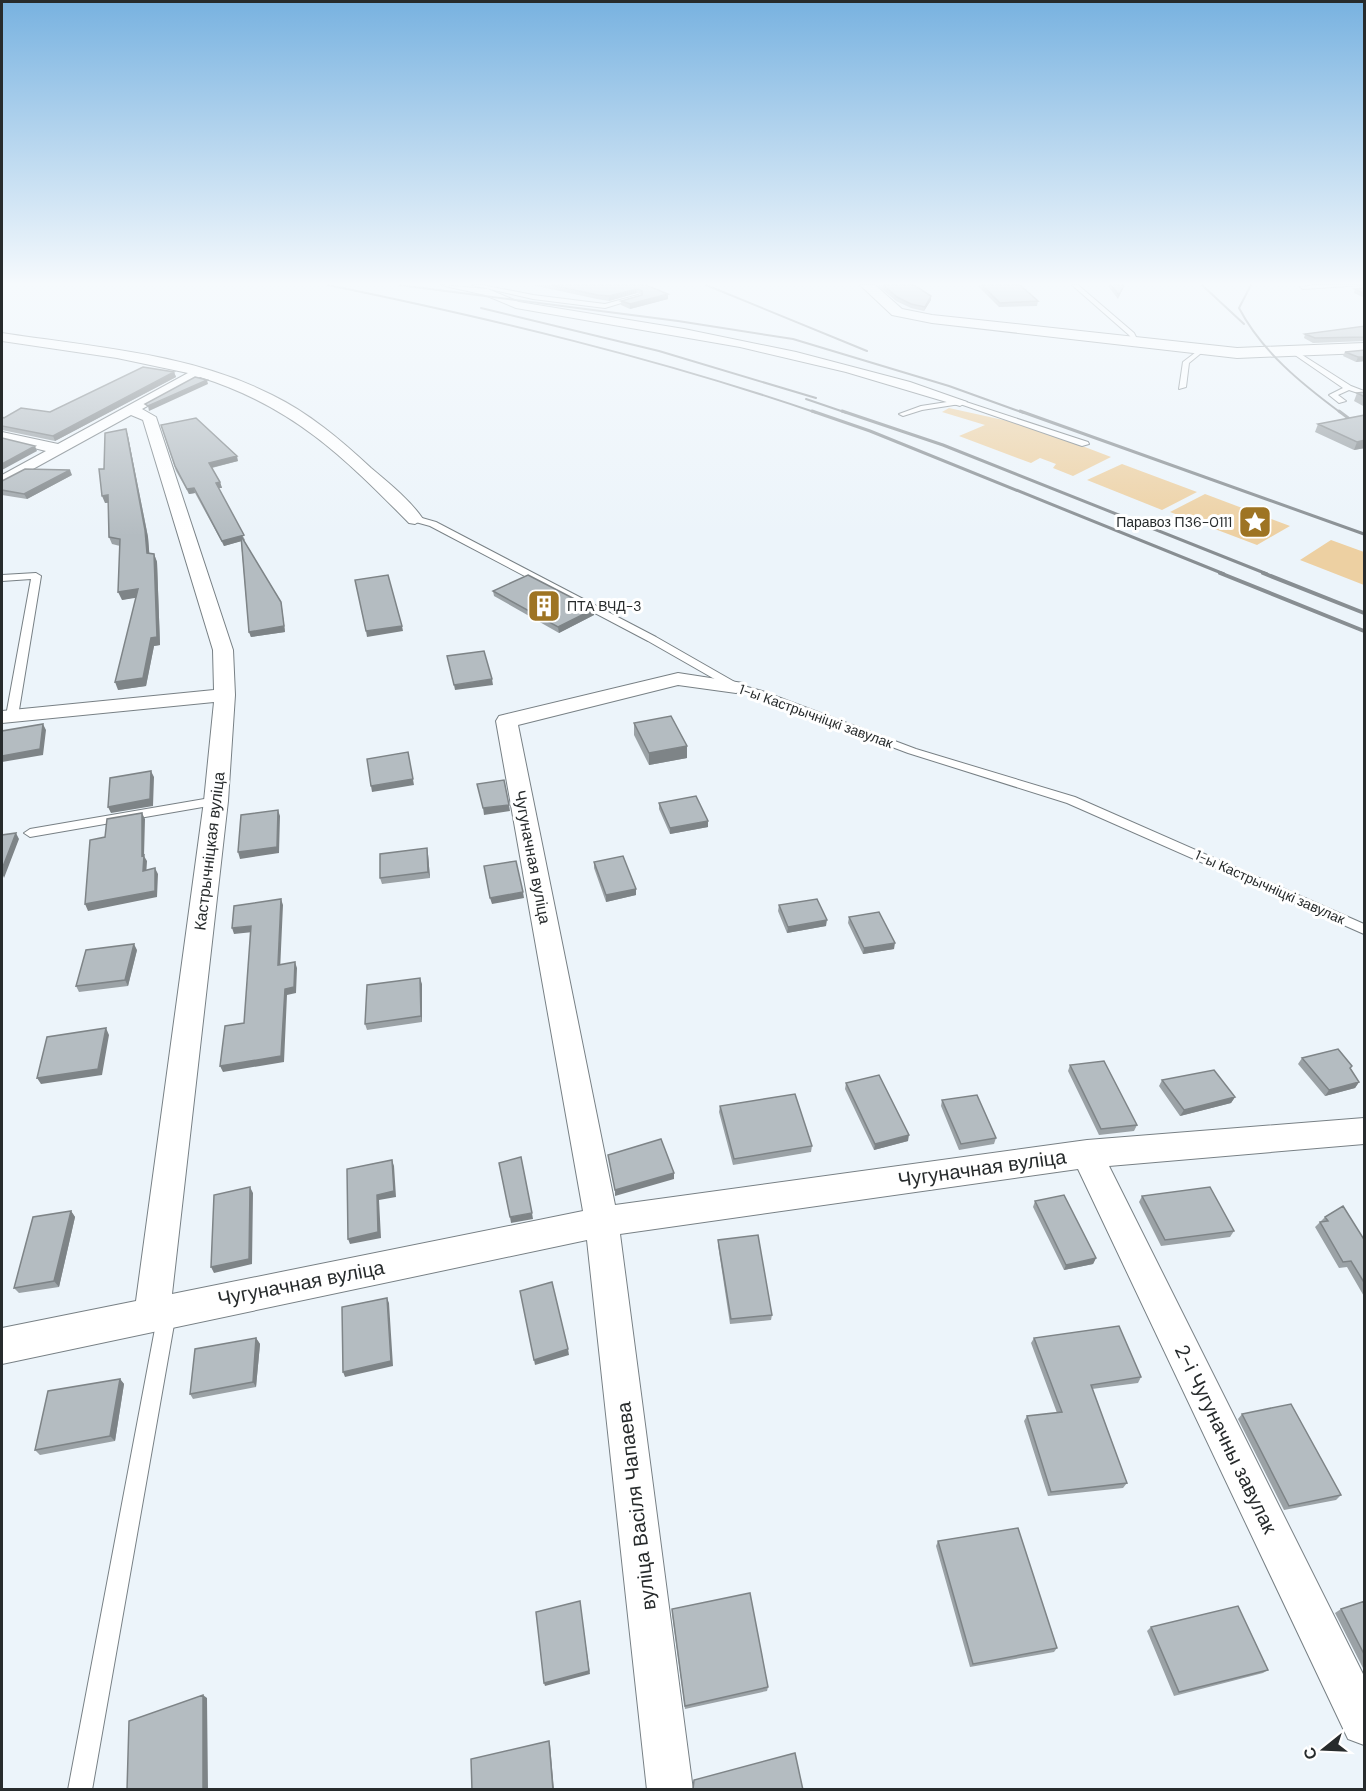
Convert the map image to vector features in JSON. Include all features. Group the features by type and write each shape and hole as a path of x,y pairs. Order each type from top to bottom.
{"street":[{"name":"1-ы Кастрычніцкі завулак","path":"186,369 201,371 264,396 299,416 364,468 415,519"},
{"path":"841,369 909,385 960,402"},
{"path":"2,481 201,371"},
{"name":"Кастрычніцкая вуліца","path":"130,410 148,417 223,650 225,695 216,801 160,1312"},
{"path":"2,436 59,450"},
{"name":"Чугуначная вуліца","path":"602,1222 507,721 678,679 736,687"},
{"path":"7,717 225,695"},
{"name":"Чугуначная вуліца","path":"2,1348 160,1312 602,1222 1087,1154 1365,1131"},
{"name":"2-і Чугуначны завулак","path":"1087,1154 1365,1724"},
{"name":"вуліца Васіля Чапаева","path":"602,1222 670,1790"}],"lane":[{"path":"1182,387 1185,369"},
{"path":"1318,369 1348,388 1365,393"},
{"path":"1342,401 1333,395 1348,388"},
{"path":"903,414 921,408 960,402 1085,444"},
{"name":"1-ы Кастрычніцкі завулак","path":"415,519 433,524 736,687 758,693 912,752 1071,800 1365,929"},
{"path":"2,578 36,576 7,717"},
{"path":"30,833 216,801"},
{"path":"80,1790 160,1312"}],"shaded area":[{"path":"949,408 1030,426 1111,457 1073,476 1053,468 1056,464 1040,458 1031,463 959,436 985,425 942,412"},
{"path":"1122,464 1197,492 1162,510 1087,480"},
{"path":"1205,494 1290,526 1257,545 1170,512"},
{"path":"1331,540 1364,552 1364,585 1300,560"}],"building":[{"path":"140,369 174,372 53,436 2,426 2,417 21,408 50,412"},
{"path":"195,377 207,380 148,406 145,404"},
{"path":"1365,415 1365,440 1357,442 1318,424"},
{"path":"196,418 237,456 209,463 220,482 216,483 244,535 222,541 194,488 187,489 175,466 161,425"},
{"path":"126,429 145,530 147,553 154,554 157,637 151,638 143,678 115,682 138,589 118,592 120,539 109,537 108,495 102,496 99,469 104,469 105,433"},
{"path":"2,438 35,446 2,464"},
{"path":"25,469 70,470 24,494 2,490 2,481"},
{"path":"241,536 281,602 284,626 249,632"},
{"path":"388,575 402,626 366,631 355,580"},
{"name":"ПТА ВЧД-3","path":"528,575 594,609 558,627 493,591"},
{"path":"484,651 492,679 454,685 447,656"},
{"path":"671,716 687,746 649,753 634,723"},
{"path":"43,724 40,749 2,756 2,731"},
{"path":"408,752 413,779 371,786 367,759"},
{"path":"151,771 150,799 108,807 110,778"},
{"path":"504,780 509,805 483,808 477,784"},
{"path":"696,796 708,821 670,828 659,803"},
{"path":"278,810 277,847 238,852 241,815"},
{"path":"142,813 143,871 155,868 155,891 85,904 90,840 105,837 107,819"},
{"path":"16,833 2,869 2,835"},
{"path":"427,848 428,872 380,878 380,854"},
{"path":"623,856 636,889 606,895 594,862"},
{"path":"516,861 523,892 490,898 484,866"},
{"path":"281,899 278,965 295,962 294,987 285,989 281,1056 220,1066 225,1026 244,1023 251,926 232,928 234,906"},
{"path":"817,899 827,920 788,927 779,905"},
{"path":"879,912 895,943 864,948 849,917"},
{"path":"134,944 125,980 76,986 86,950"},
{"path":"420,978 421,1016 365,1024 367,985"},
{"path":"106,1028 98,1069 37,1078 47,1037"},
{"path":"1338,1049 1352,1066 1350,1068 1359,1082 1329,1090 1302,1058"},
{"path":"1104,1061 1137,1125 1101,1129 1070,1065"},
{"path":"1214,1070 1235,1097 1184,1110 1162,1080"},
{"path":"879,1075 909,1135 875,1144 846,1083"},
{"path":"795,1094 812,1146 734,1159 720,1106"},
{"path":"977,1095 996,1138 961,1144 942,1100"},
{"path":"661,1139 674,1173 615,1190 608,1155"},
{"path":"521,1157 532,1213 510,1217 499,1163"},
{"path":"392,1160 394,1191 377,1195 378,1232 348,1239 347,1169"},
{"path":"250,1187 249,1259 211,1267 214,1195"},
{"path":"1210,1187 1234,1231 1165,1240 1142,1196"},
{"path":"1064,1195 1096,1258 1066,1265 1035,1201"},
{"path":"1343,1206 1365,1241 1365,1284 1351,1261 1343,1262 1320,1222 1328,1221 1325,1217"},
{"path":"71,1211 54,1281 14,1288 33,1217"},
{"path":"758,1235 772,1315 731,1319 718,1240"},
{"path":"552,1282 568,1349 534,1360 520,1291"},
{"path":"387,1298 391,1361 343,1372 342,1307"},
{"path":"1119,1326 1141,1377 1091,1385 1127,1483 1051,1492 1027,1416 1062,1412 1034,1338"},
{"path":"256,1338 253,1382 190,1394 195,1349"},
{"path":"120,1379 110,1436 35,1450 48,1391"},
{"path":"1291,1404 1341,1495 1289,1506 1242,1414"},
{"path":"1018,1528 1057,1648 973,1664 938,1541"},
{"path":"750,1593 768,1687 685,1706 672,1609"},
{"path":"580,1601 589,1671 544,1683 536,1612"},
{"path":"1365,1601 1365,1656 1341,1609"},
{"path":"1238,1606 1268,1670 1179,1692 1151,1627"},
{"path":"203,1695 203,1790 127,1790 129,1721"},
{"path":"549,1741 553,1790 472,1790 471,1759"},
{"path":"795,1753 803,1790 693,1790 694,1780"}],"railway":[{"path":"674,369 817,413"},
{"path":"718,369 816,398"},
{"path":"891,369 949,386 1024,413"},
{"path":"1287,369 1341,413"},
{"path":"806,399 847,413"},
{"path":"812,411 870,431 1224,574"},
{"path":"842,411 943,445 1267,574"},
{"path":"1020,411 1364,534"},
{"path":"1339,411 1364,430"},
{"path":"1220,573 1364,631"},
{"path":"1263,573 1364,613"}],"place":[{"name":"Паравоз П36-0111","path":"1255,522"},
{"name":"ПТА ВЧД-3","path":"544,606"}]}
